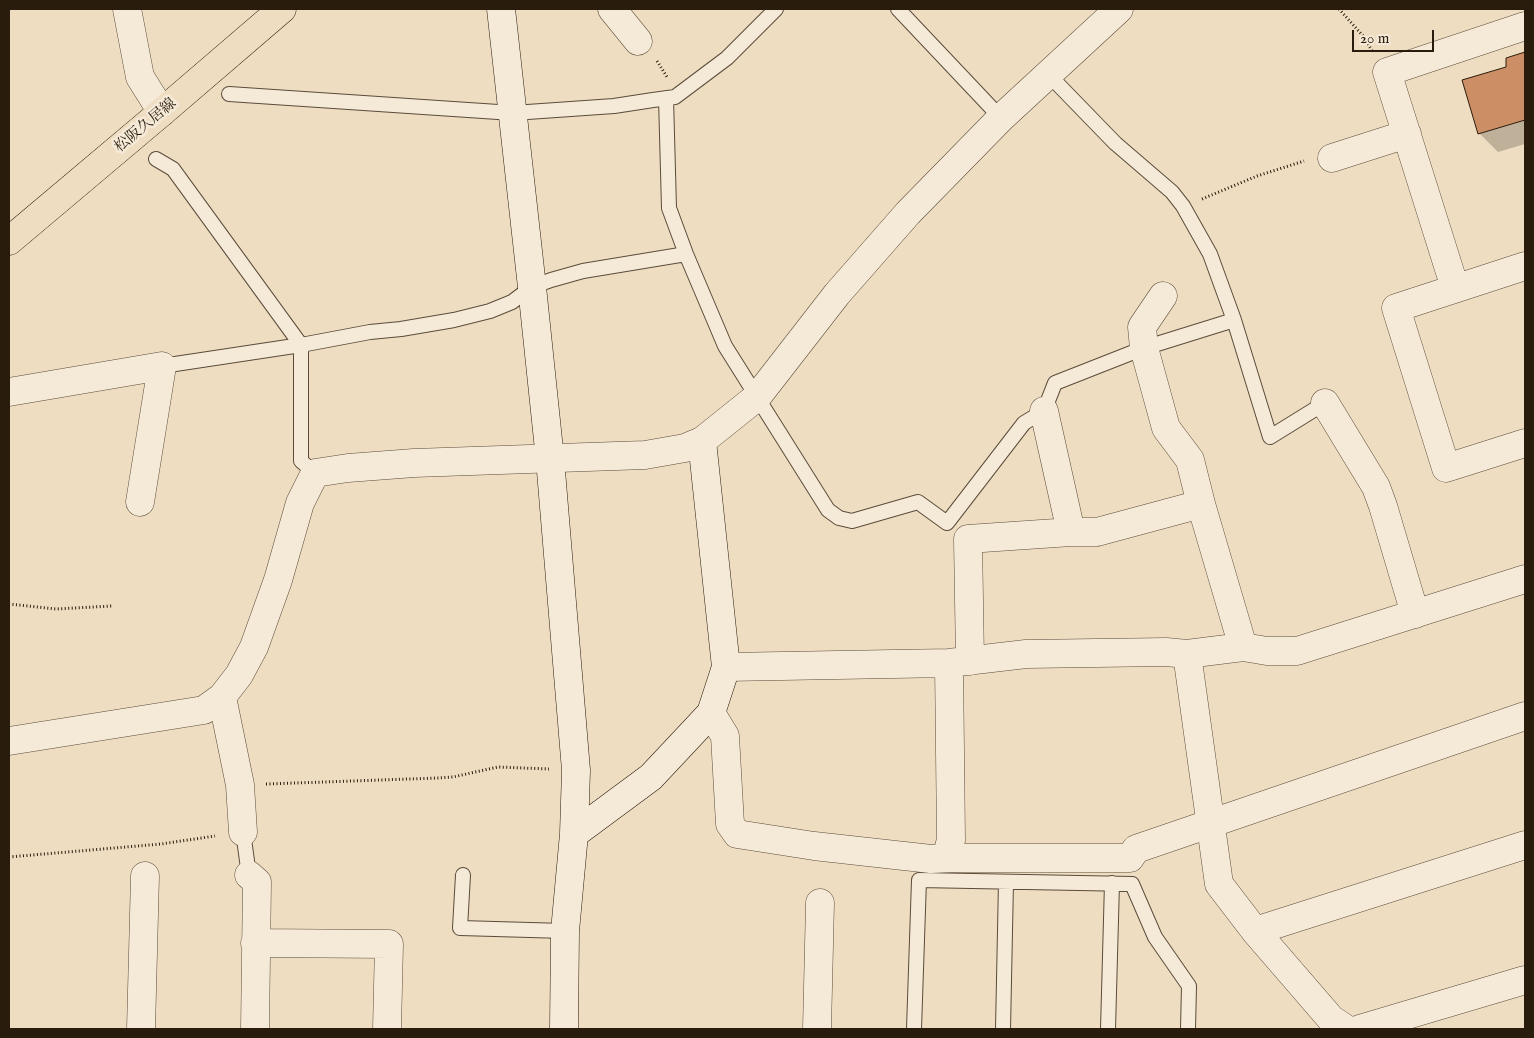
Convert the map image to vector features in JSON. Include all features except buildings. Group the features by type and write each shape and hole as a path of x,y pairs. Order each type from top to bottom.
{"main road":[{"name":"松阪久居線","path":"9,241 282,9"}],"street":[{"path":"127,9 140,77 162,112"},
{"path":"501,9 550,459 576,770 574,834 565,931 564,1029"},
{"path":"612,9 638,42"},
{"path":"9,741 204,710 222,697 239,675 254,648 278,580 300,503 315,473 348,468 414,463 645,455 685,448 702,441 756,397 837,294 908,213 1001,118 1119,9"},
{"path":"1455,288 1387,72 1525,26"},
{"path":"1332,158 1407,134"},
{"path":"1525,266 1396,308 1446,468 1525,443"},
{"path":"1163,296 1142,327 1144,348 1166,428 1190,460 1243,647"},
{"path":"9,392 162,366 140,502"},
{"path":"1325,403 1376,486 1415,614"},
{"path":"1044,411 1072,532"},
{"path":"574,834 651,777 711,713 726,667 702,441"},
{"path":"946,858 951,840 959,662 968,539 1097,532 1201,504"},
{"path":"726,667 959,662 1026,654 1166,652 1187,654 1243,647 1267,651 1297,651 1525,579"},
{"path":"1187,654 1219,884 1255,931 1331,1019 1346,1029"},
{"path":"222,697 240,785 243,832"},
{"path":"711,713 725,736 730,824 737,834 814,846 931,860 946,858 1130,858 1136,849 1210,822 1525,716"},
{"path":"1255,931 1525,845"},
{"path":"249,875 257,882 254,1029"},
{"path":"141,1029 145,876"},
{"path":"817,1029 820,903"},
{"path":"255,943 389,944 387,1029"},
{"path":"1360,1029 1525,980"}],"lane":[{"path":"229,94 513,113 614,106 671,97 727,58 776,9"},
{"path":"898,9 1001,118"},
{"path":"1048,74 1115,143 1172,192 1183,206 1210,254 1234,320 1270,437 1325,403"},
{"path":"671,97 668,208 686,254 724,346 828,510 839,518 852,521 918,502 947,523 1024,423 1044,411 1055,383 1144,348 1234,320"},
{"path":"156,158 173,169 301,345 301,460 315,473"},
{"path":"162,366 463,318 490,311 512,302 532,287 551,280 583,271 686,254"},
{"path":"243,832 249,875"},
{"path":"463,875 460,928 565,931"},
{"path":"914,1029 919,880 1132,884 1155,937 1189,986 1188,1029"},
{"path":"1003,1029 1006,882"},
{"path":"1108,1029 1112,883"}],"path":[{"path":"1339,9 1364,36 1377,60 1387,72"},
{"path":"638,42 643,43 665,73 671,97"},
{"path":"1183,206 1257,176 1309,159 1326,154 1332,158"},
{"path":"9,604 56,608 112,606"},
{"path":"240,785 453,777 498,767 576,770"},
{"path":"9,857 160,844 243,832"}]}
